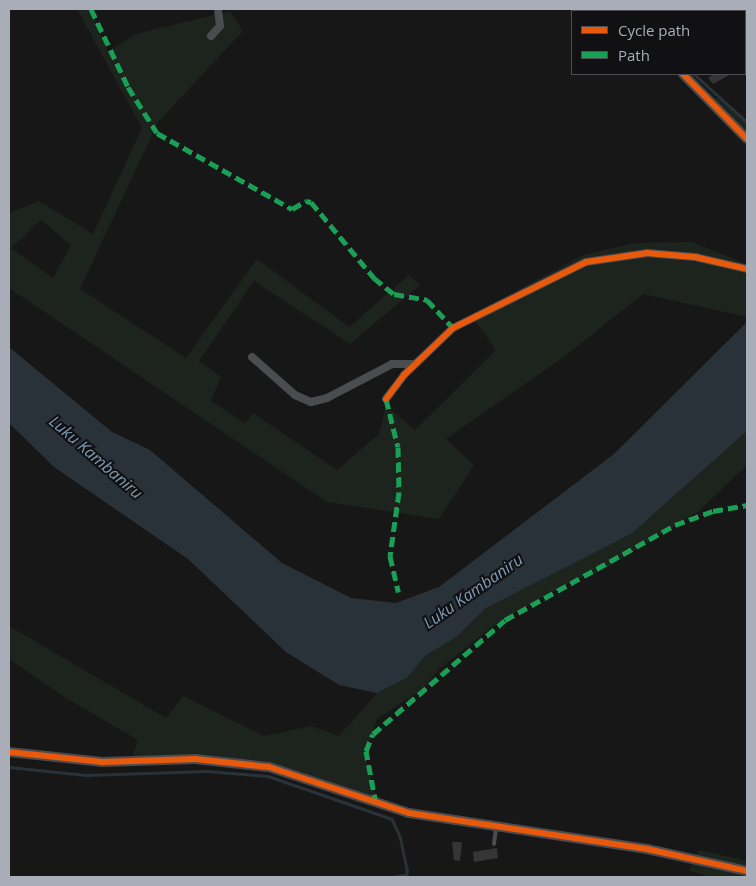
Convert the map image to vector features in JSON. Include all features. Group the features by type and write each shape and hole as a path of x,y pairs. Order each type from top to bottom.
{"street":[{"path":"211,36 220,26 218,9"},
{"path":"684,75 747,139"},
{"path":"386,399 415,364 463,322 596,259 647,253 695,257 747,269"},
{"path":"252,357 295,395 311,402 327,398 392,364 415,364"},
{"path":"9,752 102,762 195,759 256,764 287,771 388,808 495,833 647,849 747,871"}],"lane":[{"path":"494,844 495,833"}],"shaded area":[{"path":"77,9 90,9 108,52 136,34 230,11 243,31 158,122 80,289 186,358 257,259 349,327 409,275 420,285 350,344 254,281 199,361 221,377 211,401 245,423 253,413 337,470 379,434 386,406 415,430 496,350 471,315 583,255 635,243 692,242 747,264 747,317 643,294 565,356 446,439 474,465 439,519 327,502 9,288 9,213 39,201 93,234 142,128","holes":["41,220 71,245 53,278 11,248"]},
{"path":"721,97 747,122 747,138 707,101"},
{"path":"747,431 747,465 699,511 602,571 572,582 501,620 438,670 424,688 377,719 365,756 379,808 274,770 203,763 129,766 138,740 66,698 9,659 9,626 166,718 183,696 264,736 311,726 339,736 377,693 407,678 425,656 455,638 486,608 631,534"},
{"path":"700,850 747,861 747,877 712,877 690,871 693,857"}],"water":[{"name":"Luku Kambaniru","path":"747,322 747,431 631,534 486,608 455,638 425,656 407,678 377,693 339,685 286,652 188,559 54,467 9,423 9,347 112,432 150,450 282,563 351,598 396,603 439,587 614,454"}],"building":[{"path":"712,75 729,75 713,84 708,78"},
{"path":"452,842 462,842 460,861 454,860"},
{"path":"497,848 498,858 474,862 473,852"}],"waterway":[{"path":"695,75 747,122"},
{"path":"9,767 86,775 207,771 268,776 392,819 400,836 407,870 407,875 394,877"}],"marked path":[{"path":"91,9 128,87 157,133 292,209 306,201 311,202 374,278 394,294 427,300 453,328"},
{"path":"386,399 398,447 399,492 390,556 398,592"},
{"path":"376,804 366,751 373,734 505,620 675,525 713,511 747,505"}],"cycle path":[{"path":"684,75 747,139"},
{"path":"386,399 404,375 453,328 586,262 647,253 695,257 747,269"},
{"path":"9,752 102,762 195,759 269,767 409,813 647,849 747,871"}]}
